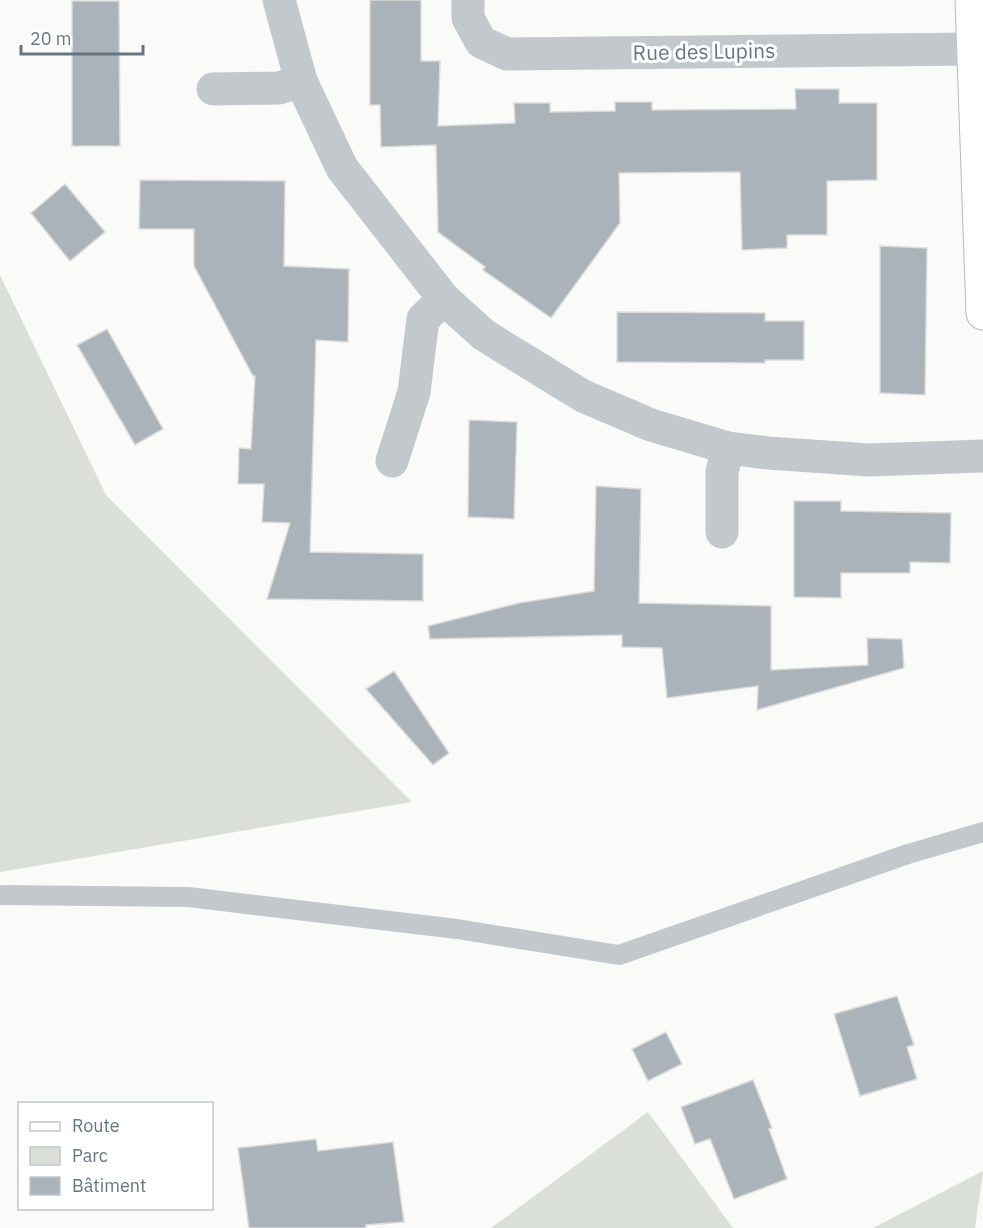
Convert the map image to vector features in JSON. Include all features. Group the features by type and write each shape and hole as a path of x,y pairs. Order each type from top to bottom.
{"street":[{"path":"279,0 301,81 342,168 444,299 484,335 583,396 651,425 728,448 869,460 983,456"},
{"name":"Rue des Lupins","path":"468,0 468,18 481,42 507,54 974,49"},
{"path":"972,0 983,313"},
{"path":"213,89 279,88 301,81"},
{"path":"392,461 414,392 423,319 444,299"},
{"path":"722,532 722,471 728,448"}],"lane":[{"path":"0,895 188,897 457,928 619,955 908,854 983,832"}],"green space":[{"path":"0,275 106,495 412,802 0,872"},
{"path":"648,1112 733,1228 491,1228"},
{"path":"983,1171 975,1228 873,1228"}],"building":[{"path":"370,0 421,0 421,61 440,61 438,126 515,123 514,103 550,103 550,112 615,111 615,102 652,102 652,110 796,109 795,89 839,89 839,103 877,103 877,180 827,181 827,235 787,235 787,248 742,250 740,172 619,173 620,223 551,318 483,270 485,267 438,232 436,145 381,147 380,105 370,105"},
{"path":"72,1 119,1 120,146 72,146"},
{"path":"140,180 285,181 284,266 349,269 348,342 316,340 310,552 423,554 423,601 267,599 290,523 262,522 264,484 238,484 239,448 251,449 255,376 194,266 194,229 139,229"},
{"path":"65,184 105,232 70,261 31,213"},
{"path":"880,246 927,248 925,395 880,393"},
{"path":"617,312 765,313 765,321 804,321 804,360 765,360 765,363 617,362"},
{"path":"107,329 163,429 135,445 77,345"},
{"path":"469,420 517,422 514,519 468,517"},
{"path":"596,486 641,489 639,603 771,606 771,670 868,665 867,638 902,639 904,668 757,710 758,686 667,698 662,648 622,647 622,635 430,639 428,626 519,603 594,591"},
{"path":"794,501 841,501 841,511 951,513 950,563 910,562 910,573 841,573 841,598 794,597"},
{"path":"394,671 449,753 433,765 366,689"},
{"path":"897,996 914,1045 907,1047 917,1079 860,1096 834,1014"},
{"path":"666,1032 682,1064 648,1081 632,1049"},
{"path":"753,1080 772,1128 769,1129 787,1179 734,1199 710,1139 695,1144 681,1107"},
{"path":"316,1139 318,1151 393,1142 404,1222 366,1225 366,1228 249,1228 238,1148"}]}
